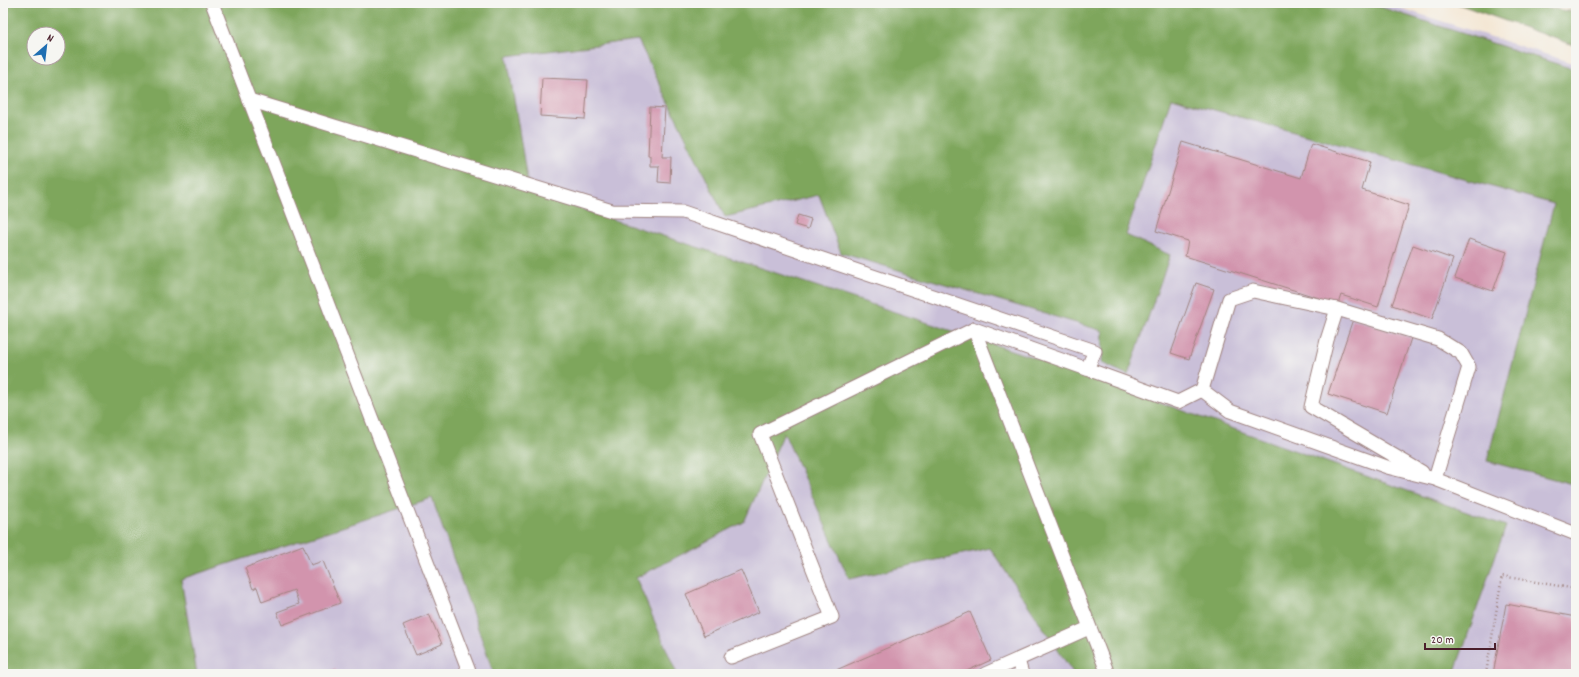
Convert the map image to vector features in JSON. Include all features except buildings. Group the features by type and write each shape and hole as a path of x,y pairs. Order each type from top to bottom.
{"lane":[{"path":"212,3 470,674"},
{"path":"249,100 612,211 683,212 1094,351 1087,369"},
{"path":"730,657 832,617 760,434 974,329 1178,402 1202,390 1229,299 1253,291 1337,309 1438,339 1461,353 1469,367 1435,479"},
{"path":"1337,309 1327,340 1311,407 1435,479"},
{"path":"974,329 1088,628 1108,674"},
{"path":"1202,390 1230,411 1387,467 1435,479 1576,534"},
{"path":"985,674 1088,628"},
{"path":"1018,660 1022,674"}],"path":[{"path":"1559,3 1576,7"},
{"path":"1486,674 1502,576 1576,589"}],"shaded area":[{"path":"3,3 1384,3 1576,64 1576,674 3,674"}],"green space":[{"path":"3,3 1368,3 1576,70 1576,485 1487,461 1554,204 1171,98 1126,235 1170,255 1128,375 1102,363 1103,331 841,253 819,195 725,217 638,40 507,56 529,192 1038,359 1506,526 1454,674 1074,674 990,548 849,579 784,433 744,522 636,578 677,674 494,674 432,498 181,579 197,674 3,674"},
{"path":"1455,3 1513,3 1576,12 1576,46"}]}
